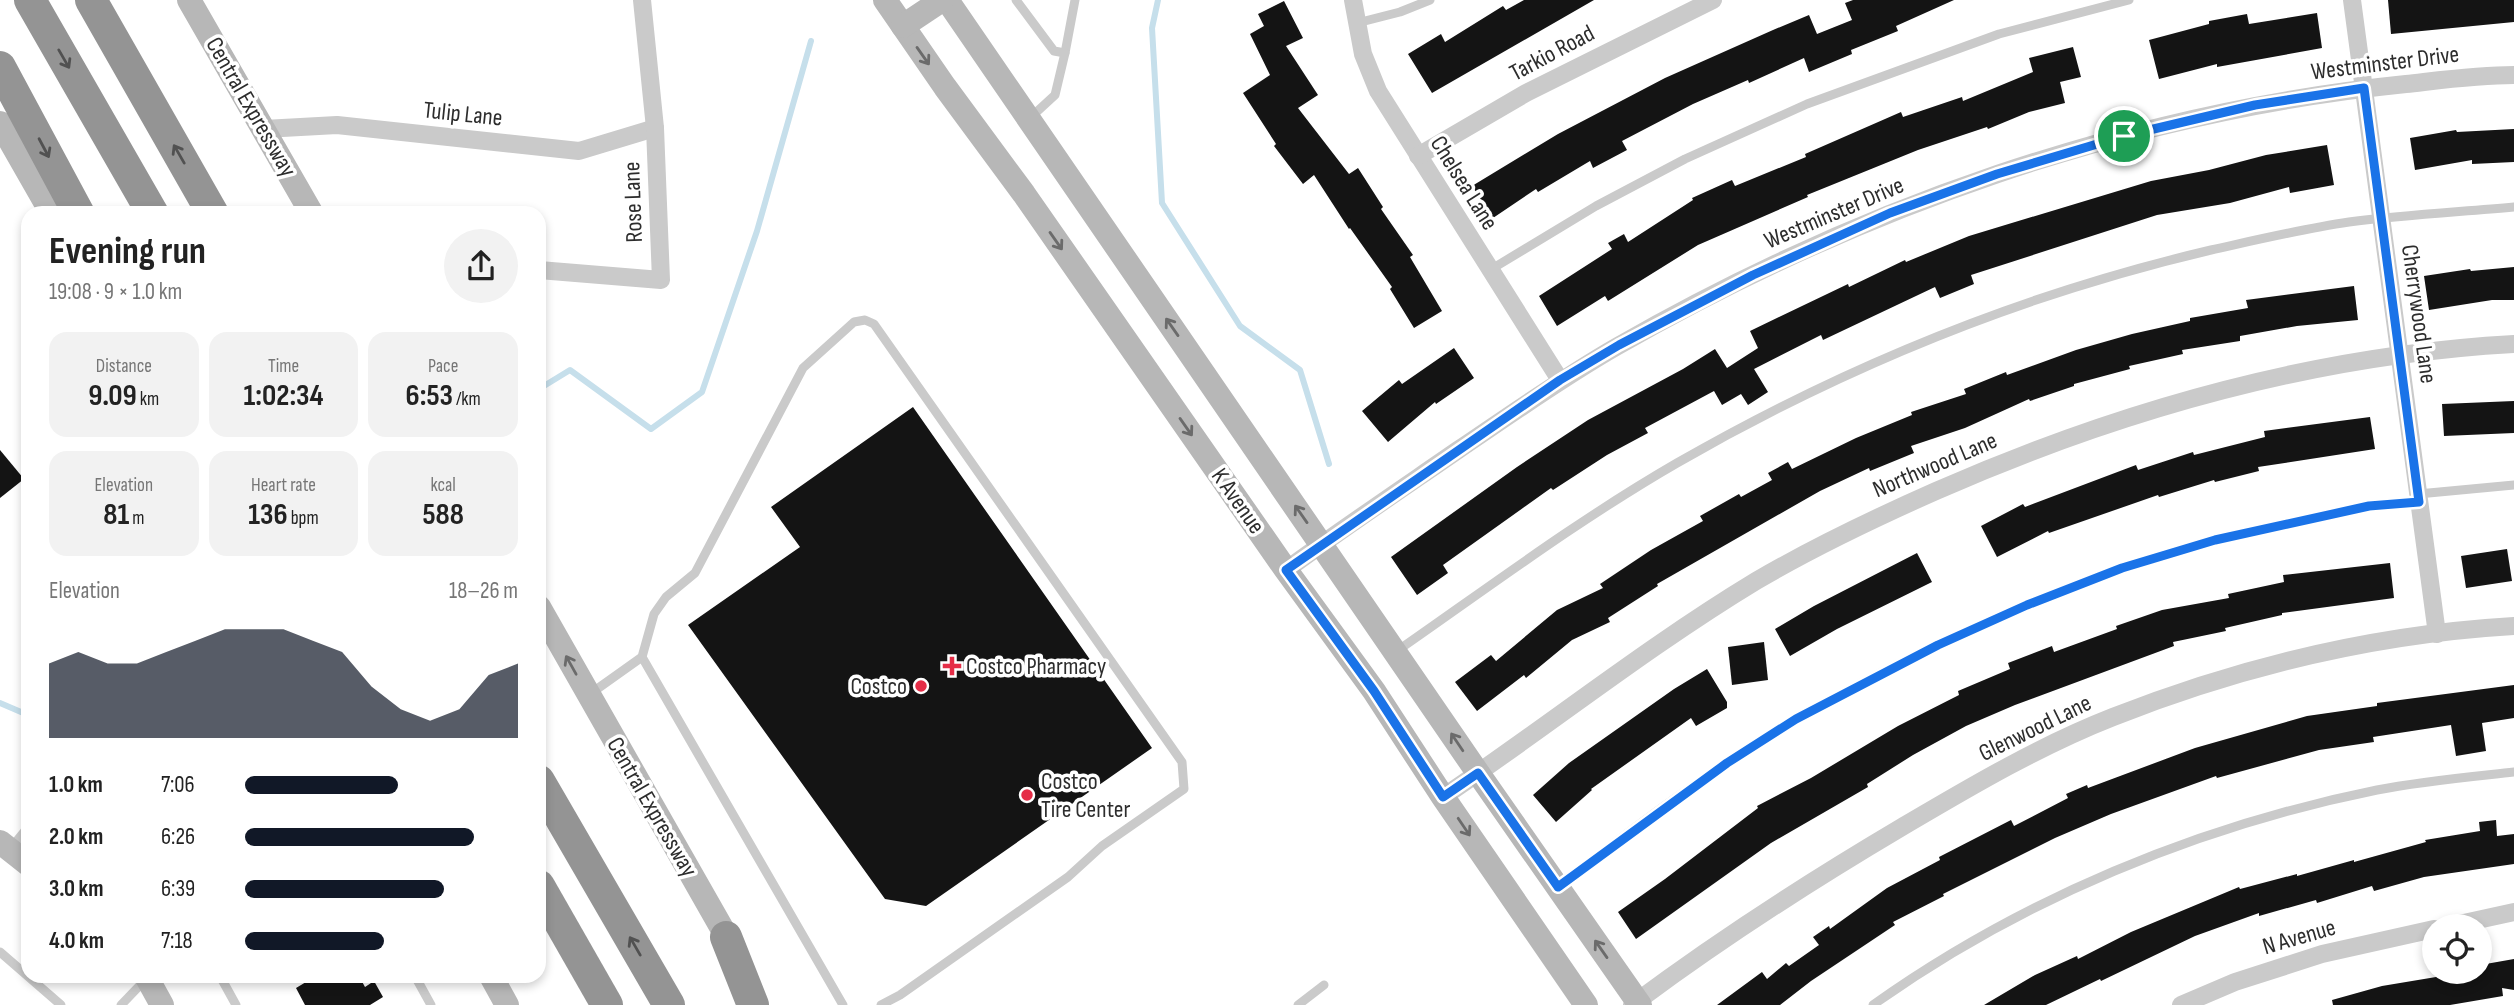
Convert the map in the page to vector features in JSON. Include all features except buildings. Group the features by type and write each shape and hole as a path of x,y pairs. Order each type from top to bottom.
{"highway":[{"path":"30,0 148,206"},
{"path":"90,0 208,206"},
{"path":"0,67 75,206"},
{"path":"546,793 669,1005"},
{"path":"546,898 607,1005"},
{"path":"726,937 753,1005"}],"main road":[{"name":"Central Expressway","path":"190,0 307,206"},
{"name":"K Avenue","path":"885,0 1374,691 1443,797 1586,1005"},
{"path":"903,26 942,0"},
{"name":"K Avenue","path":"947,0 1636,1004"},
{"path":"0,123 47,206"},
{"name":"Central Expressway","path":"546,620 766,1005"},
{"path":"150,983 162,1005"},
{"path":"495,983 507,1005"}],"street":[{"name":"Rose Lane","path":"546,271 661,280 654,128 642,0"},
{"name":"Chelsea Lane","path":"1353,0 1363,54 1378,91 1560,380"},
{"name":"Tarkio Road","path":"1418,156 1526,93 1713,0"},
{"name":"Cherrywood Lane","path":"2352,0 2437,634"},
{"name":"Westminster Drive","path":"1286,570 1560,380 1619,345 1753,275 1890,213 1997,174 2124,136 2255,105 2364,88 2514,75"},
{"name":"Tulip Lane","path":"264,129 337,125 579,151 654,128"},
{"name":"Northwood Lane","path":"1443,797 1610,676 1745,588 1870,520 2003,461 2137,414 2263,380 2400,355 2514,344"},
{"name":"Glenwood Lane","path":"1636,1004 1738,929 1847,860 2027,756 2100,723 2207,685 2321,651 2514,626"},
{"path":"2492,917 2514,912"},
{"name":"N Avenue","path":"2181,1005 2235,982 2322,954 2422,932"}],"lane":[{"path":"1016,0 1054,51 1065,53"},
{"path":"1029,119 1055,95 1075,0"},
{"path":"1357,23 1400,12 1430,0"},
{"path":"1490,270 1596,206 1685,159 1807,104 1999,34 2129,0"},
{"path":"1395,652 1640,485 1721,438 1838,378 1954,329 2114,275 2288,233 2350,222 2514,207"},
{"path":"588,695 642,657 654,614 666,597 695,573 803,368 854,323 864,320 874,324 1182,762 1184,789 1102,846 1068,877 1012,917 900,995 881,1005"},
{"path":"1558,887 1727,763 1796,719 1926,651 2061,590 2215,540 2369,506 2514,485"},
{"path":"642,657 843,1005"},
{"path":"1873,1005 1908,981 2018,916 2158,854 2216,833 2325,802 2437,780 2514,772"},
{"path":"0,952 21,970"},
{"path":"36,983 61,1005"},
{"path":"121,1005 141,983"},
{"path":"224,983 236,1005"},
{"path":"419,983 431,1005"},
{"path":"1298,1005 1324,985"}],"waterway":[{"path":"1158,0 1152,28 1162,203 1240,326 1300,370 1329,464"},
{"path":"546,385 570,370 651,429 702,392 757,231 811,41"},
{"path":"0,703 21,712"}],"place":[{"name":"Costco Pharmacy","path":"952,666"},
{"name":"Costco","path":"921,686"},
{"name":"Costco Tire Center","path":"1027,795"}],"route":[{"path":"2364,88 2419,502 2369,506 2325,514 2215,540 2122,568 2027,605 1938,645 1796,719 1727,763 1558,887 1478,773 1443,797 1374,691 1286,570 1560,380 1619,345 1753,275 1890,213 1997,174 2124,136 2255,105 2364,88"}]}
